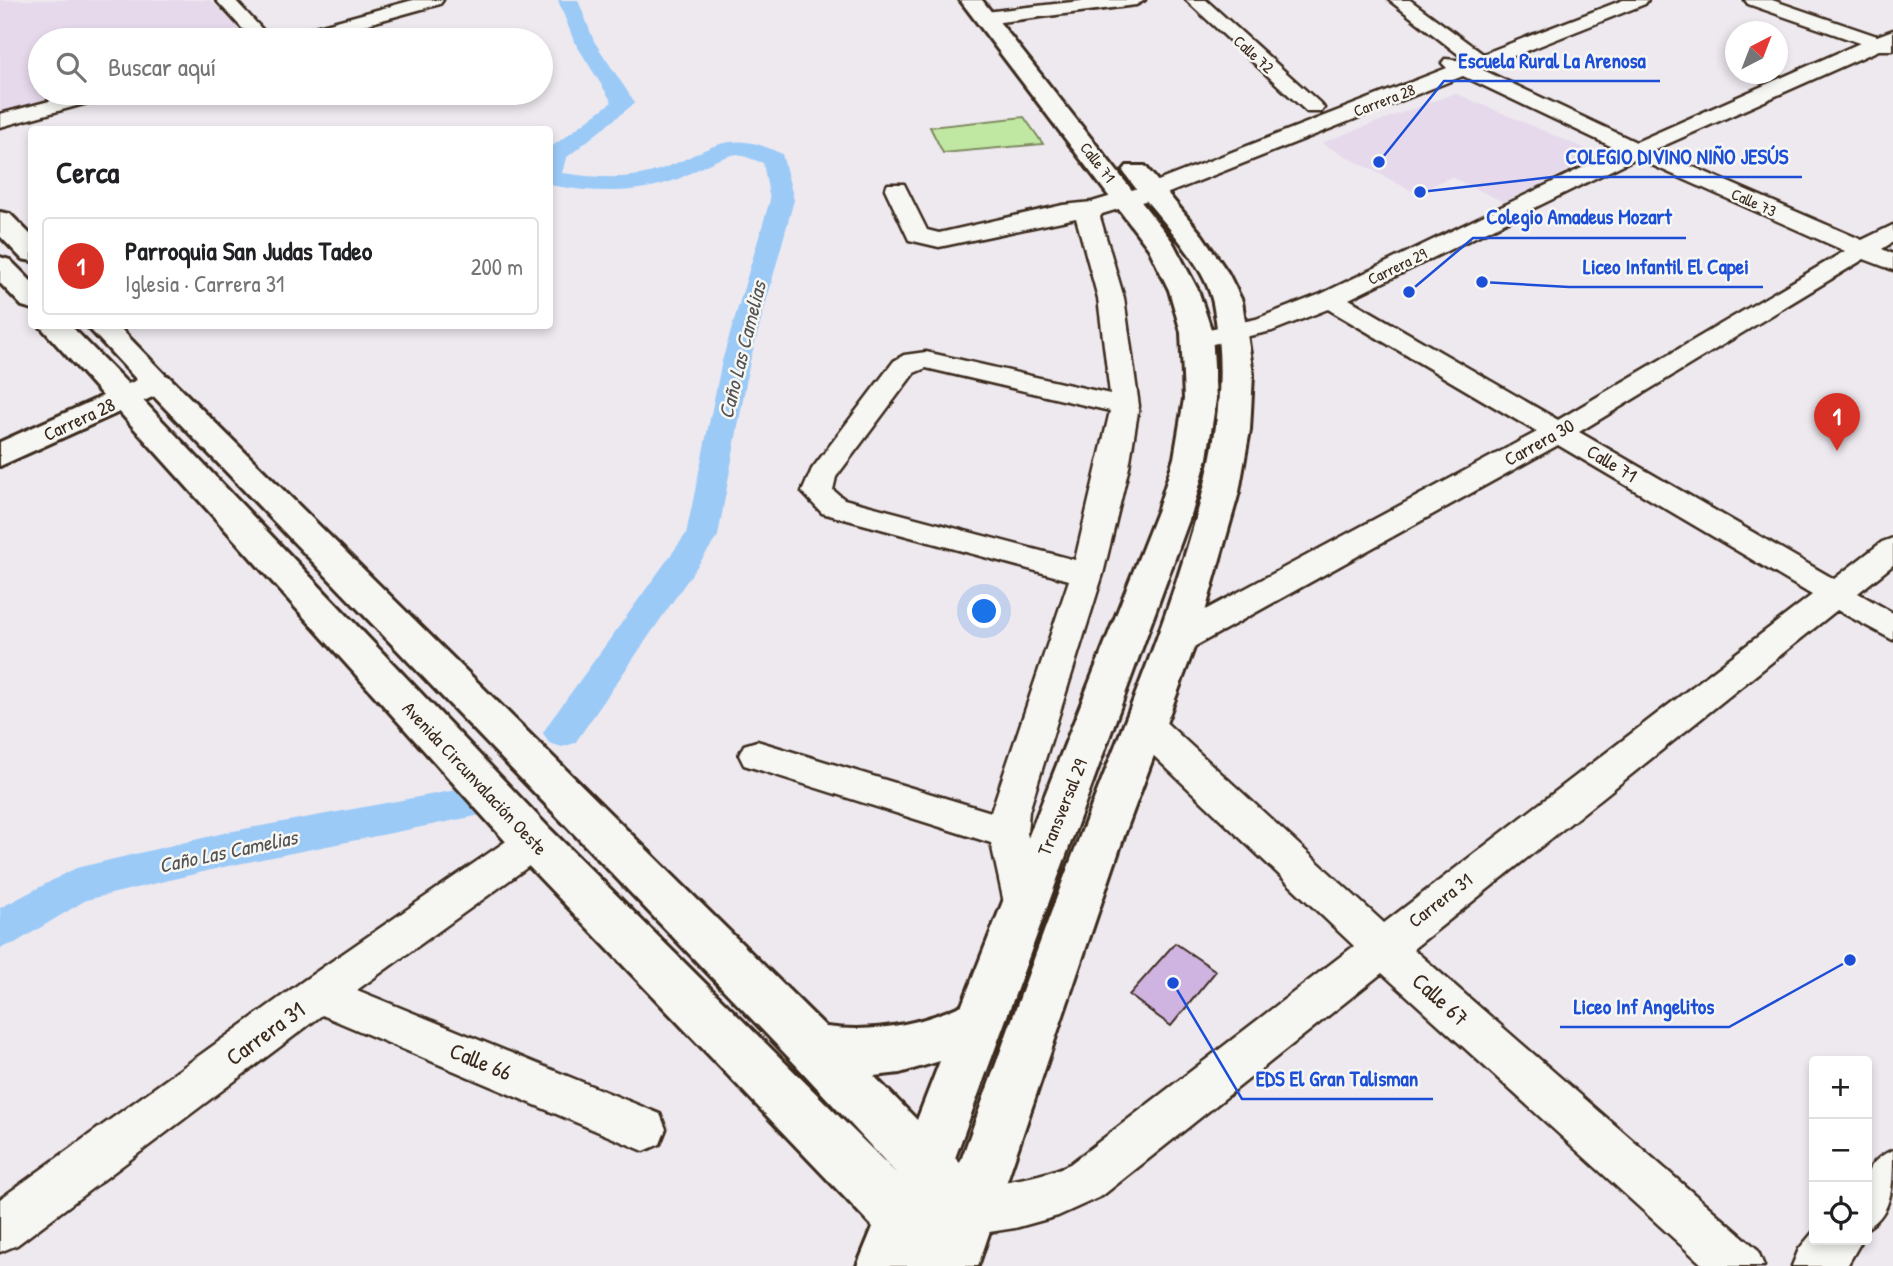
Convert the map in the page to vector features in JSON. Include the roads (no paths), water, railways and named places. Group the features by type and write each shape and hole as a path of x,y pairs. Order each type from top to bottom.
{"main road":[{"name":"Calle 71","path":"991,8 1104,132"},
{"name":"Calle 71","path":"991,8 1134,187 1214,273 1227,301 1217,335"},
{"name":"Calle 71","path":"1121,153 1134,187 1180,276 1192,306 1217,335"},
{"path":"0,220 28,249"},
{"path":"0,266 28,296"},
{"name":"Avenida Circunvalación Oeste","path":"59,329 133,383 814,1049 970,1212"},
{"name":"Avenida Circunvalación Oeste","path":"104,329 133,383 534,842 894,1244 949,1266"},
{"path":"949,1266 1102,836 1147,727 1178,640 1222,492 1234,430 1237,374 1217,335"},
{"name":"Transversal 29","path":"894,1244 1024,902 1127,643 1184,484 1197,425 1202,372 1217,335"},
{"name":"Carrera 28","path":"0,433 133,383"},
{"name":"Carrera 28","path":"0,455 133,383"},
{"path":"814,1049 881,1055 914,1049 980,1021"}],"street":[{"path":"225,0 252,28"},
{"path":"332,28 434,0"},
{"path":"991,8 1136,0"},
{"name":"Calle 72","path":"1195,0 1314,108"},
{"name":"Calle 73","path":"1398,0 1463,60 1636,150 1893,263"},
{"name":"Carrera 28","path":"1134,187 1463,60 1598,4 1639,0"},
{"path":"1754,0 1888,42"},
{"name":"Carrera 29","path":"1217,335 1263,325 1330,299 1636,150 1888,42"},
{"name":"Carrera 28","path":"1134,187 1314,108 1463,60"},
{"path":"0,121 58,105"},
{"path":"896,189 917,235 927,240 939,240 1063,212 1094,209 1134,187"},
{"path":"1024,902 1008,833 1010,811 1087,574 1114,467 1125,406 1111,298 1088,217 1094,209"},
{"name":"Carrera 30","path":"1178,640 1559,432 1893,232"},
{"name":"Calle 71","path":"1330,299 1893,628"},
{"path":"1087,574 833,506 817,492 822,476 904,367 913,361 926,360 964,368 1125,406"},
{"name":"Carrera 31","path":"970,1212 1023,1205 1059,1194 1086,1180 1381,946 1893,550"},
{"name":"Calle 67","path":"1147,727 1381,946 1740,1266"},
{"path":"757,755 1008,833"},
{"name":"Carrera 31","path":"0,1228 318,994 534,842"},
{"name":"Calle 66","path":"318,994 644,1129"},
{"path":"1872,1199 1893,1173"},
{"path":"1816,1266 1834,1245"}],"waterway":[{"name":"Caño Las Camelias","path":"553,163 555,155 624,103 584,41 568,0"},
{"name":"Caño Las Camelias","path":"553,178 590,184 643,181 667,175 727,149 749,148 774,159 782,200 736,361 702,536 562,733"},
{"name":"Caño Las Camelias","path":"0,930 76,885 228,849 467,804"}],"place":[{"name":"Escuela Rural La Arenosa","path":"1379,162"},
{"name":"COLEGIO DIVINO NIÑO JESÚS","path":"1420,192"},
{"name":"Liceo Infantil El Capei","path":"1482,282"},
{"name":"Colegio Amadeus Mozart","path":"1409,292"},
{"name":"Parroquia San Judas Tadeo","path":"1837,451"},
{"name":"Liceo Inf Angelitos","path":"1850,960"},
{"name":"EDS El Gran Talisman","path":"1173,983"}]}
